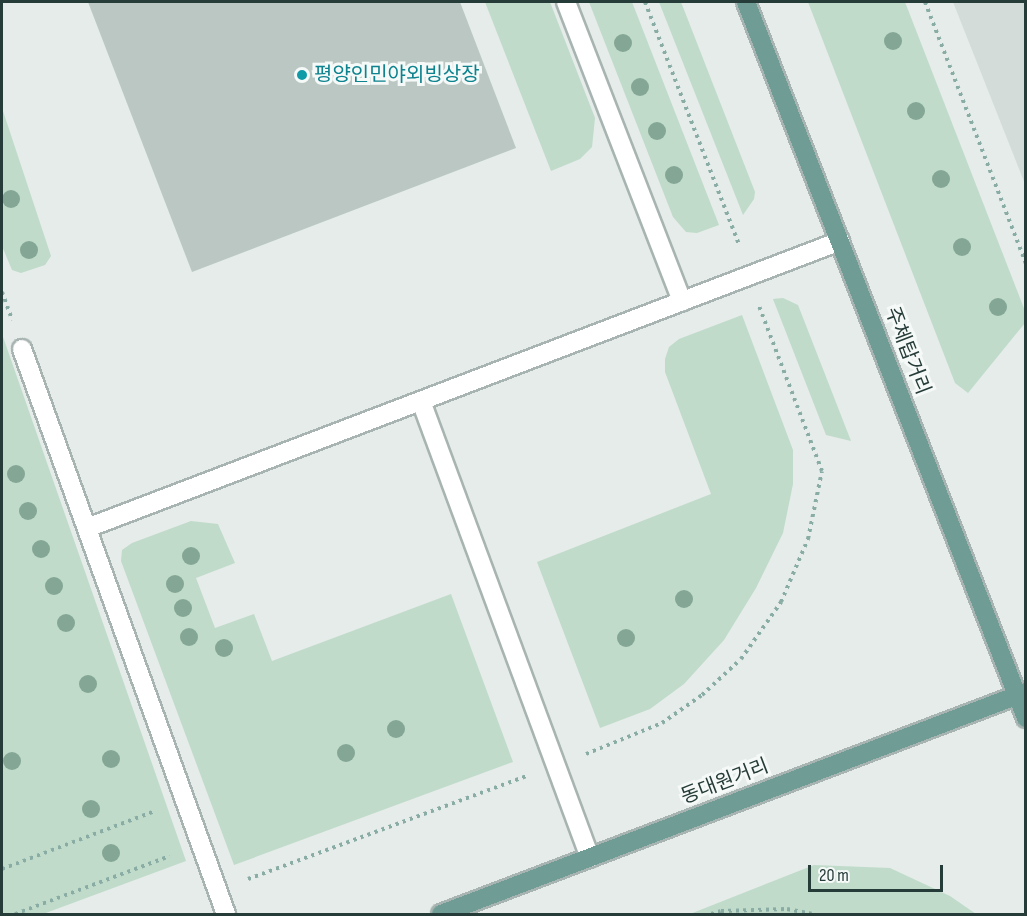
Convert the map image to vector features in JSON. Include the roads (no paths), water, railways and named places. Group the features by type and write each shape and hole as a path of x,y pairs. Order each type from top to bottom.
{"main road":[{"name":"주체탑거리","path":"746,2 1021,694 1026,718"},
{"name":"동대원거리","path":"441,915 1021,694"}],"lane":[{"path":"566,2 682,301"},
{"path":"87,528 840,241"},
{"path":"22,349 226,915"},
{"path":"421,401 590,858"}],"place":[{"name":"평양인민야외빙상장","path":"302,75"}]}
